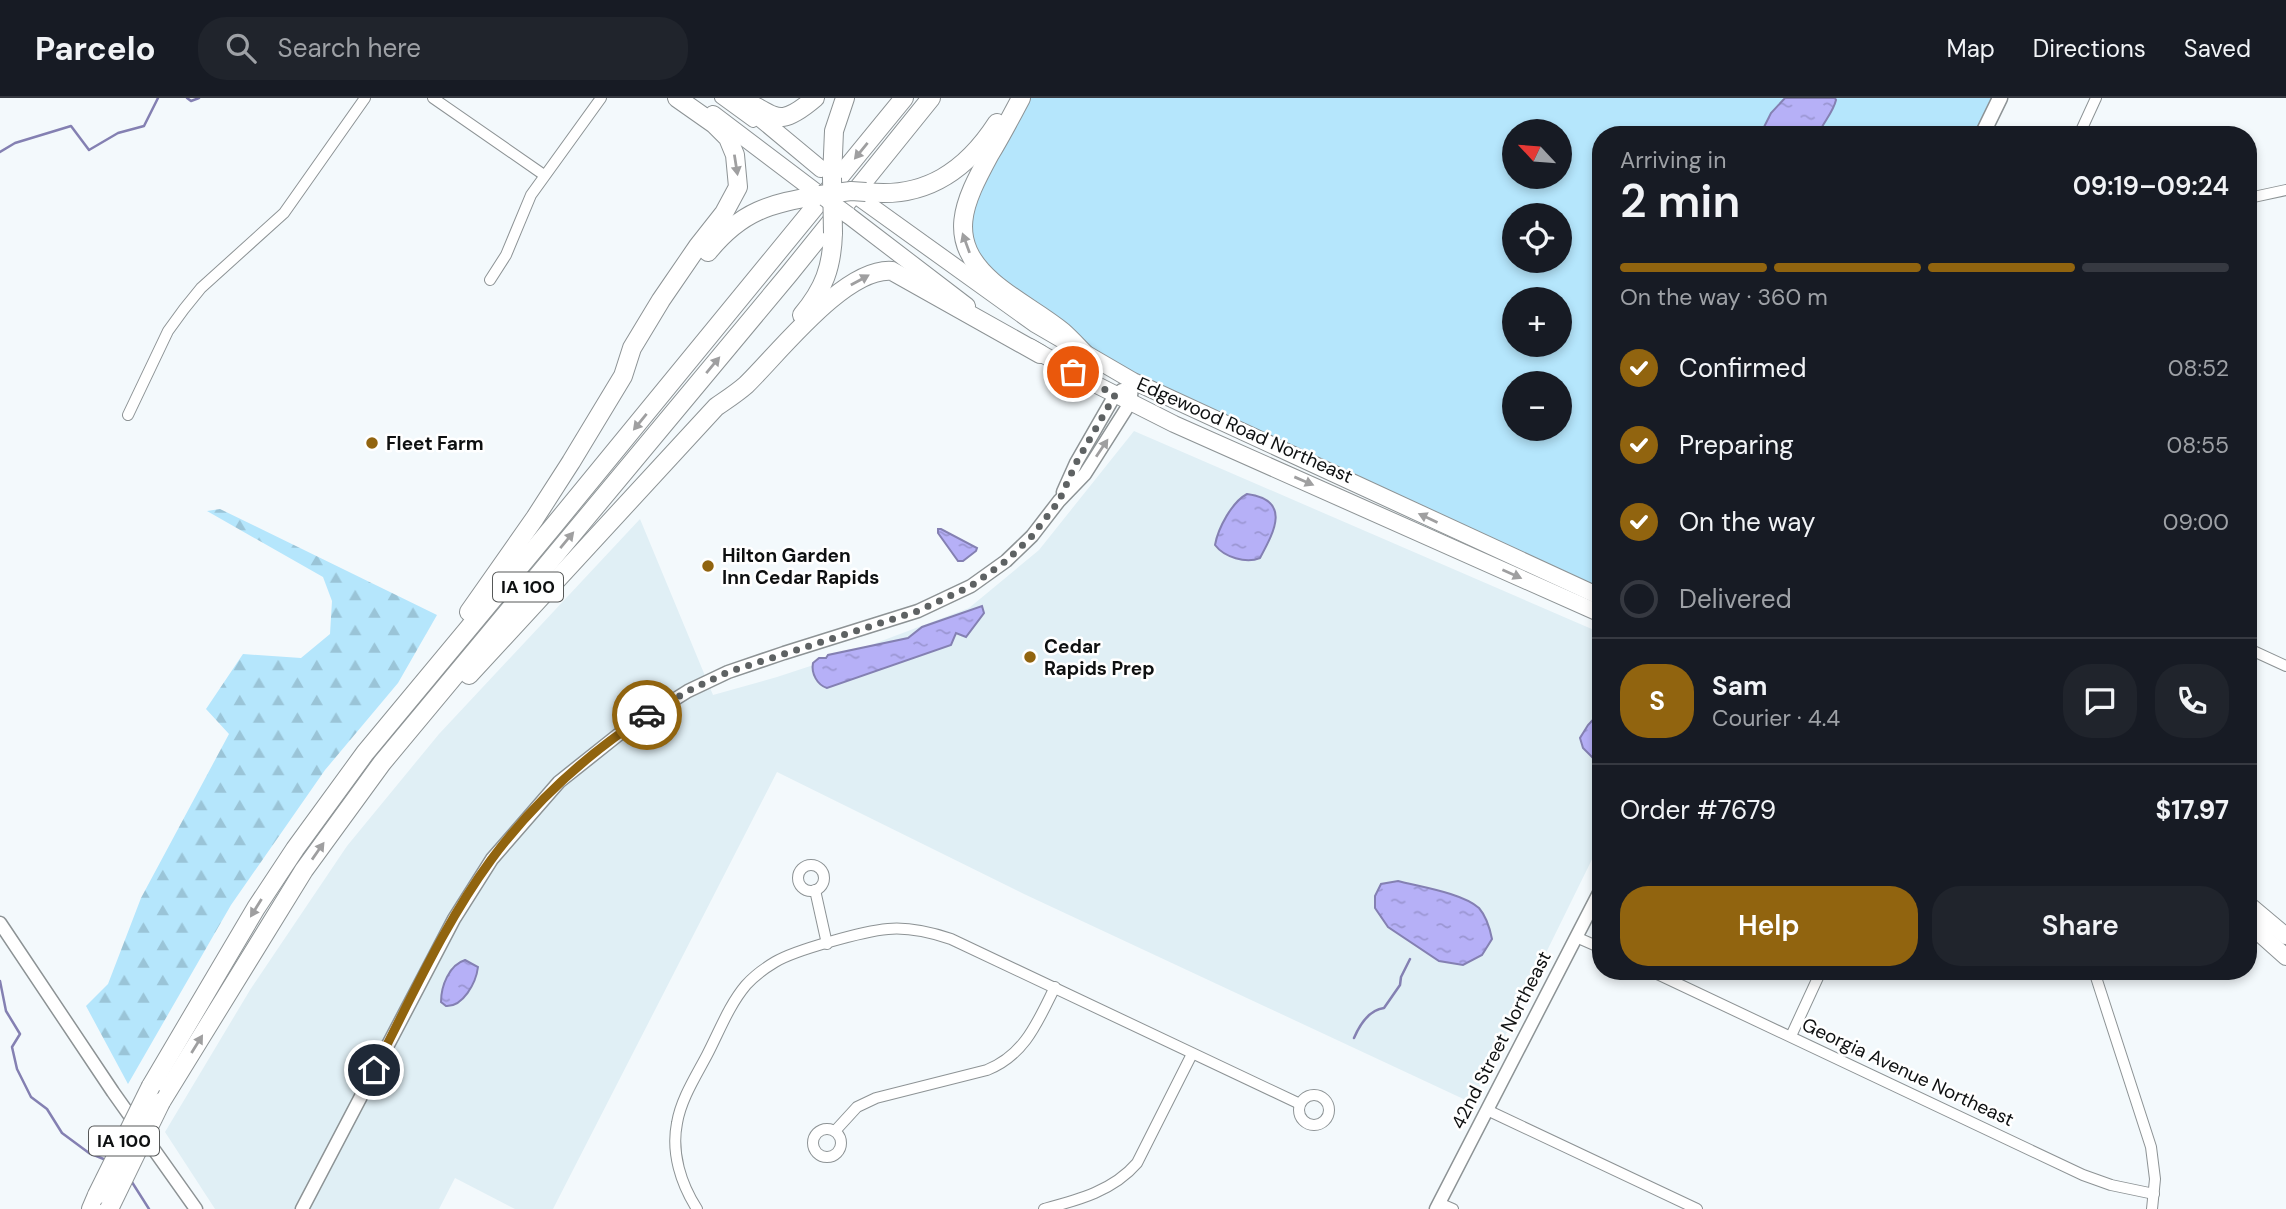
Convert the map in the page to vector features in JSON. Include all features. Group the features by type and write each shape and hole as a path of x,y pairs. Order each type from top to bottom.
{"highway":[{"path":"622,376 632,348 661,300 724,213 738,187 735,155 727,138 714,124 677,98"},
{"path":"736,98 778,117 796,114 815,98"},
{"path":"338,822 411,737 811,304 825,278 832,257 836,119 845,98"},
{"name":"IA 100","path":"94,1202 156,1094 256,908 365,753 904,98"},
{"name":"IA 100","path":"108,1209 156,1094 338,822 426,708 789,274 931,98"},
{"path":"365,753 535,518 622,376 720,238 735,223 753,212 836,186 891,194 934,182 958,169 989,136 1013,98"},
{"path":"1021,98 972,187 964,208 962,230 976,264 993,282 1063,332 1086,355"},
{"path":"716,407 744,387 838,293 858,280 882,270 892,271 1040,354"}],"main road":[{"name":"Edgewood Road Northeast","path":"690,98 836,186 1035,324 1086,355 1127,393 1315,466 1592,593"},
{"name":"Edgewood Road Northeast","path":"736,98 798,149 836,186 848,215 960,301 1040,354 1592,610"},
{"path":"1986,126 2000,98"},
{"path":"2257,912 2286,936"},
{"path":"2257,931 2286,957"}],"street":[{"path":"128,415 168,331 184,309 201,288 285,213 365,98"},
{"path":"433,98 544,174"},
{"path":"490,280 506,254 525,205 544,174 601,98"},
{"path":"720,98 778,141 798,149"},
{"path":"2082,126 2096,98"},
{"path":"2257,196 2286,190"},
{"path":"302,1209 454,919 492,859 559,782 618,734 688,691 728,672 918,611 971,586 1006,561 1032,536 1059,501 1085,474 1127,393"},
{"path":"2257,653 2286,666"},
{"path":"815,890 827,944"},
{"name":"42nd Street Northeast","path":"1437,1206 1592,906"},
{"path":"0,923 195,1209"},
{"path":"697,1209 686,1191 679,1171 677,1123 684,1100 734,1003 747,984 778,960 887,929 931,932 951,939 1300,1104"},
{"path":"1576,937 1592,944"},
{"name":"Georgia Avenue Northeast","path":"1670,980 2083,1175 2111,1185 2154,1194"},
{"path":"1791,1036 1817,980"},
{"path":"2097,980 2151,1147 2154,1164 2152,1209"},
{"path":"835,1131 857,1107 876,1098 987,1070 1001,1064 1014,1055 1027,1040 1055,987"},
{"path":"1044,1209 1068,1203 1124,1178 1137,1163 1192,1054"},
{"path":"1487,1110 1696,1209"},
{"path":"1437,1206 1453,1209"}],"shaded area":[{"path":"1134,431 1592,629 1592,859 1472,1103 1024,894 777,772 553,1209 515,1209 455,1178 439,1209 215,1209 165,1132 250,990 347,846 439,734 640,519 713,695 847,654 969,608 1039,550"}],"green space":[{"path":"1028,98 2000,98 1986,126 1592,126 1592,593 1143,386 976,264 964,208"},
{"path":"220,509 437,615 398,683 325,770 231,905 128,1084 86,1006 108,984 141,898 229,734 206,709 243,654 301,658 330,634 332,601 323,577 207,511"}],"water":[{"path":"1785,98 1836,100 1823,126 1764,126 1771,113"},
{"path":"1247,494 1261,497 1270,503 1276,518 1260,558 1254,560 1230,556 1215,545 1226,516"},
{"path":"938,529 977,548 976,551 963,561 958,561 938,533"},
{"path":"982,606 984,613 966,637 956,633 951,645 827,688 820,684 814,675 813,663 819,658 908,638 922,627"},
{"path":"1592,721 1592,757 1583,748 1580,738"},
{"path":"1398,881 1452,894 1479,908 1492,939 1482,955 1463,965 1439,961 1388,927 1375,908 1375,896 1381,884"},
{"path":"465,960 478,967 475,980 458,1003 446,1006 441,1002 444,983 454,966"}],"waterway":[{"path":"0,152 15,143 71,126 89,150 118,133 144,126 158,98"},
{"path":"187,98 191,101 199,98"},
{"path":"1354,1038 1366,1018 1384,1008 1400,985 1410,959"},
{"path":"0,981 6,1011 20,1034 12,1047 17,1069 31,1097 47,1109 62,1133 89,1153 106,1160"},
{"path":"130,1179 149,1209"}],"way so far":[{"path":"647,715 728,672 918,611 971,586 1006,561 1032,536 1059,501 1076,463 1115,395 1073,372"}],"place":[{"name":"Fleet Farm","path":"372,443"},
{"name":"Hilton Garden Inn Cedar Rapids","path":"708,566"},
{"name":"Cedar Rapids Prep","path":"1030,657"}],"route":[{"path":"374,1070 451,923 492,859 559,782 589,756 647,715"}]}
